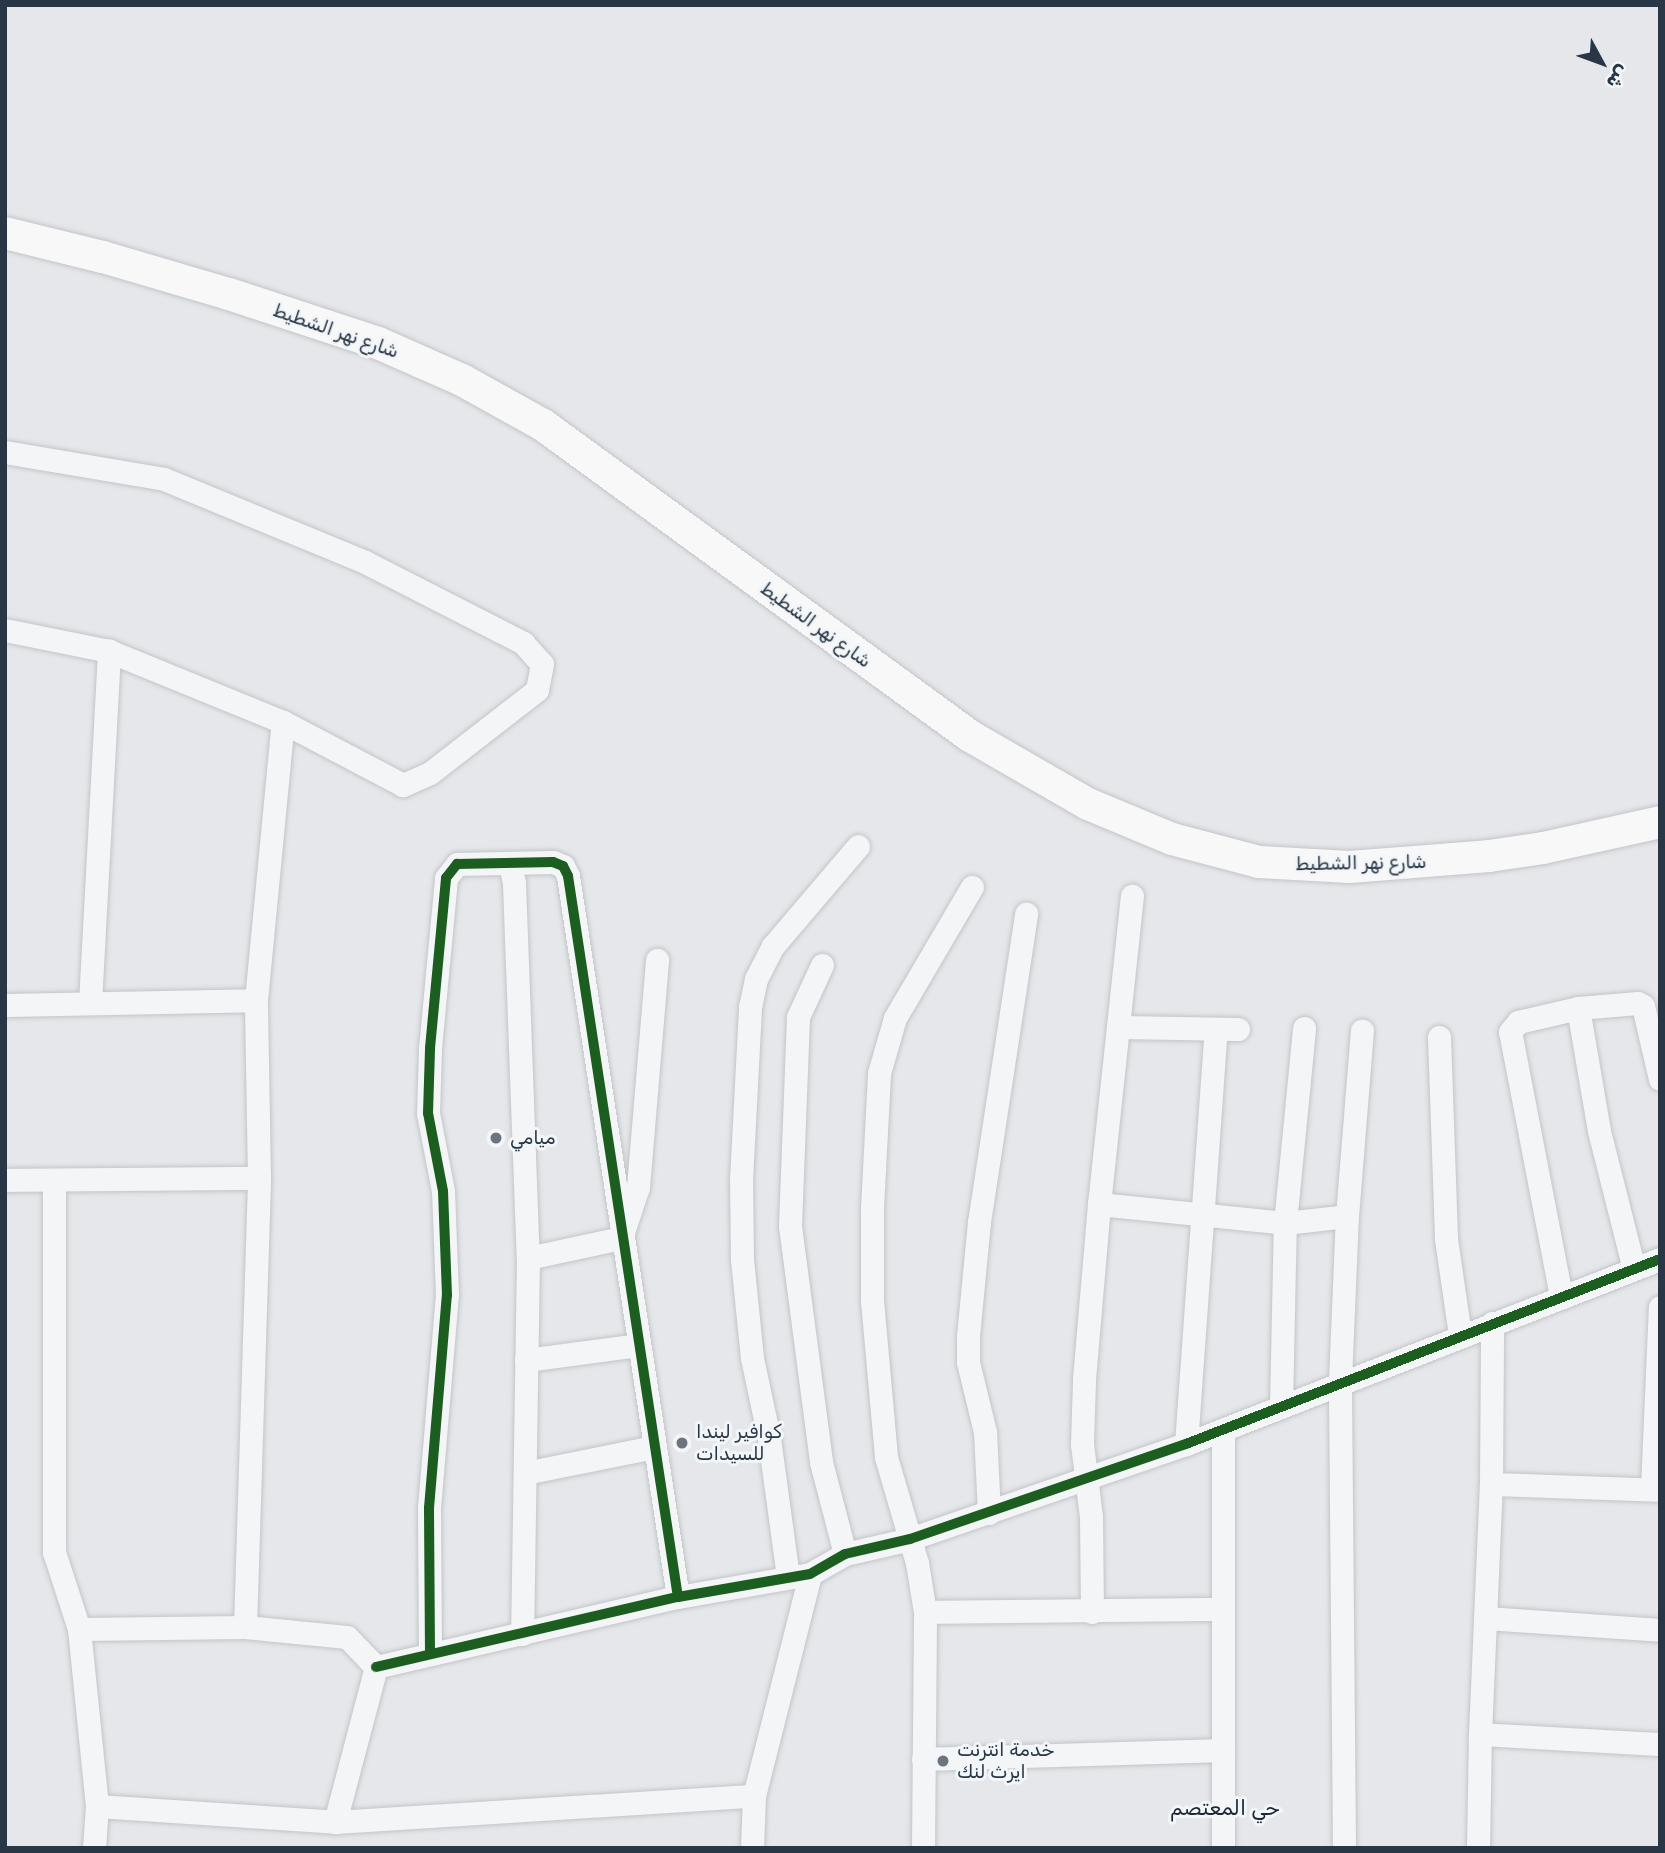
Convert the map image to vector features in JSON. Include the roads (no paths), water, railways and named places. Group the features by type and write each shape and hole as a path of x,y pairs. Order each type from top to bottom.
{"main road":[{"name":"شارع نهر الشطيط","path":"5,233 103,257 242,298 378,343 462,380 543,425 970,736 1088,804 1172,839 1259,862 1350,867 1502,854 1660,822"}],"street":[{"path":"5,452 164,479 365,562 523,643 542,664 537,690 430,773 403,785 283,722 109,651 5,630"},
{"path":"90,1003 109,651"},
{"path":"245,1627 259,1178 256,1000 283,722"},
{"path":"752,1848 754,1796 799,1576 752,1358 742,1259 741,1180 750,1007 756,979 773,946 858,846"},
{"path":"430,1654 429,1508 447,1295 443,1191 428,1112 430,1048 446,878 457,864 510,865 553,862 563,866 568,876 621,1238 678,1597"},
{"path":"510,865 514,883 528,1258 522,1634"},
{"path":"923,1848 925,1612 910,1539 886,1457 872,1301 872,1208 879,1073 895,1018 972,887"},
{"path":"1092,1612 1091,1517 1082,1444 1084,1379 1099,1203 1132,896"},
{"path":"989,1513 985,1432 970,1372 968,1336 979,1222 1026,914"},
{"path":"621,1238 640,1174 657,960"},
{"path":"822,965 798,1017 790,1226 821,1462 845,1554"},
{"path":"5,1005 256,1000"},
{"path":"1561,1296 1510,1032 1518,1022 1578,1008 1638,1003 1643,1006 1660,1079"},
{"path":"1578,1008 1599,1131 1634,1269"},
{"path":"1118,1027 1227,1029 1203,1217 1186,1444"},
{"path":"1281,1407 1285,1223 1304,1028"},
{"path":"1344,1848 1340,1381 1347,1216 1362,1031"},
{"path":"1439,1037 1446,1239 1460,1335"},
{"path":"5,1180 259,1178"},
{"path":"54,1181 54,1552 79,1629 97,1806 94,1848"},
{"path":"1099,1203 1203,1217 1285,1223 1347,1216"},
{"path":"528,1258 621,1238"},
{"path":"376,1667 678,1597 799,1576 845,1554 910,1539 1186,1444 1340,1381 1660,1259"},
{"path":"1491,1484 1656,1489 1660,1307"},
{"path":"1478,1848 1491,1484 1492,1323"},
{"path":"526,1360 638,1345"},
{"path":"1223,1430 1220,1609 1223,1848"},
{"path":"524,1473 654,1447"},
{"path":"925,1612 1220,1609"},
{"path":"1486,1618 1660,1630"},
{"path":"79,1629 245,1627 347,1637 376,1667"},
{"path":"335,1822 376,1667"},
{"path":"1480,1734 1660,1744"},
{"path":"923,1759 1222,1750"},
{"path":"97,1806 335,1822 754,1796"}],"place":[{"name":"ميامي","path":"496,1138"},
{"name":"كوافير ليندا للسيدات","path":"682,1443"},
{"name":"خدمة انترنت ايرث لنك","path":"943,1761"}],"district":[{"name":"حي المعتصم","path":"1225,1808"}]}
